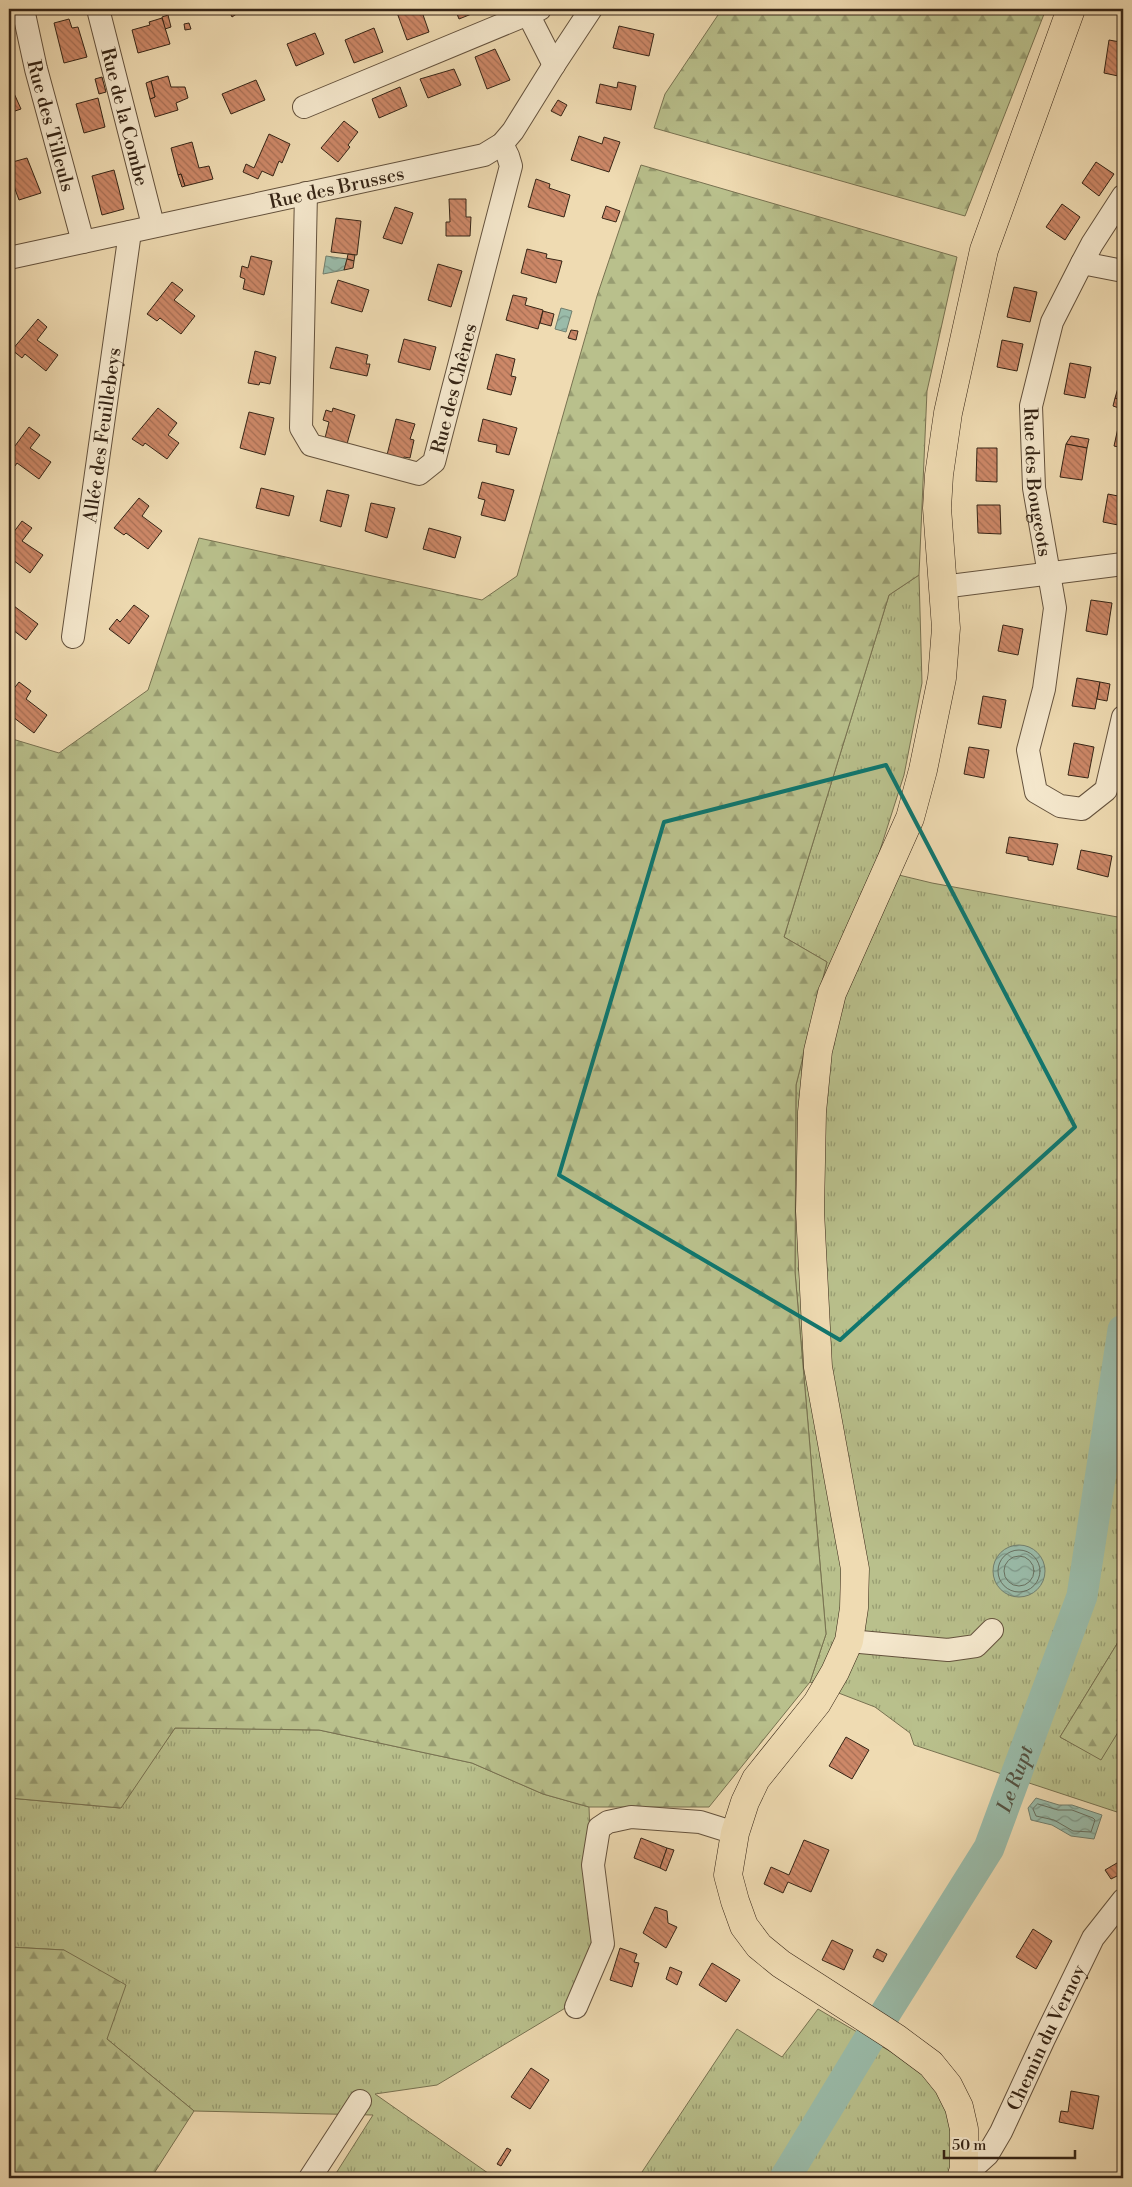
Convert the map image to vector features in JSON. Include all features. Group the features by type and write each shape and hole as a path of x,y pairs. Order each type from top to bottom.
{"main road":[{"path":"963,2174 964,2129 959,2107 948,2085 931,2064 896,2038 781,1964 759,1946 744,1926 728,1876 735,1833 745,1802 756,1779 817,1703 835,1672 849,1641 854,1608 856,1569 818,1367 810,1211 812,1112 818,1051 832,992 910,818 922,770 942,678 946,628 937,508 938,474 948,413 984,250 1071,9"}],"street":[{"name":"Rue des Tilleuls","path":"23,9 36,69 83,242"},
{"name":"Rue de la Combe","path":"98,9 153,225"},
{"name":"Rue des Brusses","path":"9,258 130,232 153,225 484,155 502,144 513,131 592,9"},
{"path":"304,107 534,11 554,65"},
{"name":"Rue des Chênes","path":"306,193 301,428 311,445 419,474 434,462 511,166 502,144"},
{"name":"Rue des Bougeots","path":"1123,196 1092,244 1052,322 1031,406 1034,488 1055,608 1044,689 1028,750 1036,792 1060,806 1082,808 1106,790 1123,717"},
{"name":"Allée des Feuillebeys","path":"73,638 130,232"},
{"path":"1082,263 1123,271"},
{"path":"1048,574 1123,564"},
{"name":"Rue des Bougeots","path":"942,587 1048,574"},
{"path":"849,1641 948,1650 976,1646 992,1630"},
{"path":"576,2007 603,1944 593,1865 598,1828 608,1822 631,1817 700,1822 735,1833"},
{"name":"Chemin du Vernoy","path":"963,2174 988,2154 1001,2132 1093,1938 1123,1900"},
{"path":"310,2178 360,2101"}],"highlighted area":[{"path":"886,765 1075,1127 840,1340 559,1175 664,822"}],"green space":[{"path":"722,9 1046,9 965,216 654,128 665,94"},
{"path":"641,165 957,257 927,391 919,575 889,595 784,937 827,962 796,1085 795,1272 826,1634 810,1682 709,1807 589,1807 543,1794 472,1763 319,1730 175,1728 121,1808 9,1798 9,738 59,753 148,690 199,538 482,600 517,576 597,296"},
{"path":"919,575 922,683 904,775 874,869 932,883 1123,918 1123,1634 1060,1737 1101,1759 1123,1724 1123,1814 914,1745 910,1733 875,1707 810,1682 826,1634 795,1272 796,1085 827,962 784,937 889,595"},
{"path":"1123,1634 1123,1724 1101,1760 1060,1737"},
{"path":"175,1728 319,1730 472,1763 543,1794 589,1807 594,1944 567,2007 437,2085 375,2094 495,2178 333,2178 373,2115 194,2111 107,2039 64,1950 9,1947 9,1798 120,1808"},
{"path":"9,1947 64,1950 126,1985 107,2039 194,2111 151,2178 9,2178"},
{"path":"818,2009 910,2063 939,2089 954,2132 952,2178 638,2178 737,2029 782,2057"}],"water":[{"path":"326,256 347,259 344,270 323,274"},
{"path":"561,308 572,311 566,332 555,329"},
{"path":"1014,1545 1024,1545 1038,1552 1045,1566 1045,1576 1038,1590 1024,1597 1014,1597 1004,1593 997,1586 993,1576 993,1566 997,1556 1004,1549"},
{"path":"1036,1798 1059,1805 1072,1805 1102,1815 1094,1839 1071,1836 1052,1825 1031,1820 1028,1808"}],"building":[{"path":"228,9 240,9 241,11 232,17"},
{"path":"421,9 429,32 407,40 396,10"},
{"path":"455,9 479,9 479,11 459,19"},
{"path":"168,15 171,27 165,29 162,17"},
{"path":"162,18 170,44 138,53 132,30 150,25 149,22"},
{"path":"69,19 72,28 78,27 87,57 64,63 54,23"},
{"path":"189,23 191,29 185,30 184,24"},
{"path":"619,26 654,34 649,56 613,48"},
{"path":"374,28 383,52 354,63 345,40"},
{"path":"315,33 324,54 296,66 287,44"},
{"path":"1109,40 1120,42 1120,46 1123,47 1123,77 1104,73"},
{"path":"495,49 510,80 487,89 475,57"},
{"path":"454,69 461,85 428,98 420,79"},
{"path":"168,76 171,87 185,87 188,98 176,103 178,110 155,117 150,99 155,97 151,81"},
{"path":"102,77 106,92 99,94 95,79"},
{"path":"256,80 265,100 231,114 222,94"},
{"path":"151,81 155,97 150,99 146,83"},
{"path":"9,82 21,109 9,113"},
{"path":"618,82 636,86 631,110 596,103 600,84 617,88"},
{"path":"400,87 407,106 379,118 372,99"},
{"path":"98,98 105,127 84,133 76,104"},
{"path":"558,100 567,105 561,116 551,111"},
{"path":"1123,105 1123,127 1118,126"},
{"path":"344,121 358,132 348,145 350,147 338,162 321,148"},
{"path":"269,134 290,144 282,163 279,161 273,176 262,171 258,179 243,172 246,164 254,168"},
{"path":"579,136 602,144 604,137 620,142 609,172 571,160"},
{"path":"192,142 199,168 209,166 213,179 185,186 181,174 178,175 171,148"},
{"path":"27,158 41,193 19,200 9,173 9,163"},
{"path":"1096,162 1114,174 1099,196 1082,183"},
{"path":"114,170 124,209 102,215 92,176"},
{"path":"181,174 185,186 182,187 178,175"},
{"path":"536,179 550,184 549,188 570,195 564,217 528,207"},
{"path":"449,199 466,199 466,217 471,217 470,236 446,236 446,222 450,222"},
{"path":"1062,204 1080,217 1065,240 1046,227"},
{"path":"606,206 620,211 616,222 602,218"},
{"path":"395,207 413,213 402,244 383,238"},
{"path":"336,218 361,221 357,255 331,252"},
{"path":"527,249 547,254 546,258 562,261 556,283 521,273"},
{"path":"348,254 355,255 354,261 347,259"},
{"path":"251,256 272,261 264,295 243,289 245,279 240,277 242,266 248,268"},
{"path":"347,259 354,261 353,268 344,270"},
{"path":"438,264 462,271 451,307 428,300"},
{"path":"338,280 369,290 362,312 331,303"},
{"path":"172,282 183,290 174,300 195,316 181,334 160,318 157,321 147,314"},
{"path":"1014,287 1037,292 1030,322 1007,317"},
{"path":"1118,287 1123,288 1123,293 1118,292"},
{"path":"513,295 527,298 525,305 543,310 538,329 506,320"},
{"path":"543,311 554,314 551,326 540,323"},
{"path":"38,319 47,327 37,340 58,355 46,371 25,354 22,358 12,350"},
{"path":"571,330 578,331 576,340 568,338"},
{"path":"404,339 436,347 430,370 398,362"},
{"path":"1002,340 1023,344 1017,371 997,367"},
{"path":"336,347 368,355 366,364 370,364 367,376 330,368"},
{"path":"255,351 276,357 270,384 260,382 259,385 248,383"},
{"path":"496,354 515,359 511,376 516,377 511,395 487,389"},
{"path":"1070,363 1091,367 1085,398 1064,394"},
{"path":"1118,388 1123,390 1123,401 1115,398"},
{"path":"1115,398 1123,401 1122,409 1113,406"},
{"path":"158,408 177,423 168,435 179,443 167,459 145,443 143,446 132,439"},
{"path":"333,408 355,415 347,444 325,438 329,422 323,420 326,410 332,412"},
{"path":"249,412 274,418 265,455 240,448"},
{"path":"396,419 415,424 410,439 414,440 410,458 404,457 401,467 385,463"},
{"path":"483,419 517,428 509,455 496,452 497,445 478,441"},
{"path":"1120,419 1123,420 1123,448 1114,446"},
{"path":"29,427 40,435 30,448 51,462 39,479 17,463 15,466 9,461 9,454"},
{"path":"1071,436 1089,439 1087,448 1066,444"},
{"path":"1066,444 1087,448 1082,480 1060,477"},
{"path":"977,448 997,448 997,482 976,481"},
{"path":"482,482 514,490 505,521 481,515 485,500 478,498"},
{"path":"261,488 294,496 289,516 256,508"},
{"path":"327,490 349,495 341,527 320,521"},
{"path":"1108,494 1123,497 1123,526 1103,522"},
{"path":"139,498 149,506 142,516 162,531 148,549 126,533 124,535 114,528"},
{"path":"371,503 395,508 387,538 365,531"},
{"path":"977,505 1000,505 1001,534 978,533"},
{"path":"22,521 32,528 22,541 43,555 30,573 9,557 9,533 13,533"},
{"path":"429,528 461,537 455,558 423,549"},
{"path":"1091,600 1112,603 1107,635 1086,631"},
{"path":"134,605 149,616 129,644 109,629 117,619 120,622"},
{"path":"14,606 38,624 26,640 9,627 9,614"},
{"path":"1003,625 1023,629 1018,655 998,651"},
{"path":"1077,678 1100,682 1095,709 1072,706"},
{"path":"19,682 31,691 26,699 47,715 34,733 9,714 9,695"},
{"path":"1100,682 1110,684 1107,701 1097,699"},
{"path":"983,696 1006,700 1001,728 978,724"},
{"path":"1074,743 1094,747 1088,778 1068,775"},
{"path":"969,747 989,750 984,778 964,774"},
{"path":"1009,837 1058,844 1053,865 1028,860 1028,857 1006,853"},
{"path":"1081,850 1112,856 1108,877 1077,869"},
{"path":"846,1737 869,1750 852,1779 829,1766"},
{"path":"641,1838 667,1848 660,1868 634,1858"},
{"path":"804,1840 829,1850 811,1892 788,1882 783,1893 764,1884 771,1867 789,1875"},
{"path":"667,1848 674,1850 666,1871 660,1868"},
{"path":"1122,1860 1123,1873 1111,1879 1105,1870"},
{"path":"655,1907 667,1911 668,1923 677,1927 666,1948 643,1933"},
{"path":"1033,1929 1052,1941 1036,1969 1016,1957"},
{"path":"832,1940 853,1950 844,1970 822,1960"},
{"path":"620,1948 637,1954 634,1962 639,1963 632,1987 610,1980"},
{"path":"877,1949 887,1954 883,1962 873,1957"},
{"path":"712,1963 740,1980 726,2002 699,1985"},
{"path":"670,1967 682,1972 677,1985 666,1979"},
{"path":"531,2068 549,2080 530,2109 511,2097"},
{"path":"1071,2091 1099,2096 1093,2129 1059,2122 1061,2111 1068,2112"},
{"path":"507,2148 511,2150 501,2166 497,2164"}],"waterway":[{"name":"Le Rupt","path":"785,2178 989,1848 1082,1596 1123,1330"}]}
